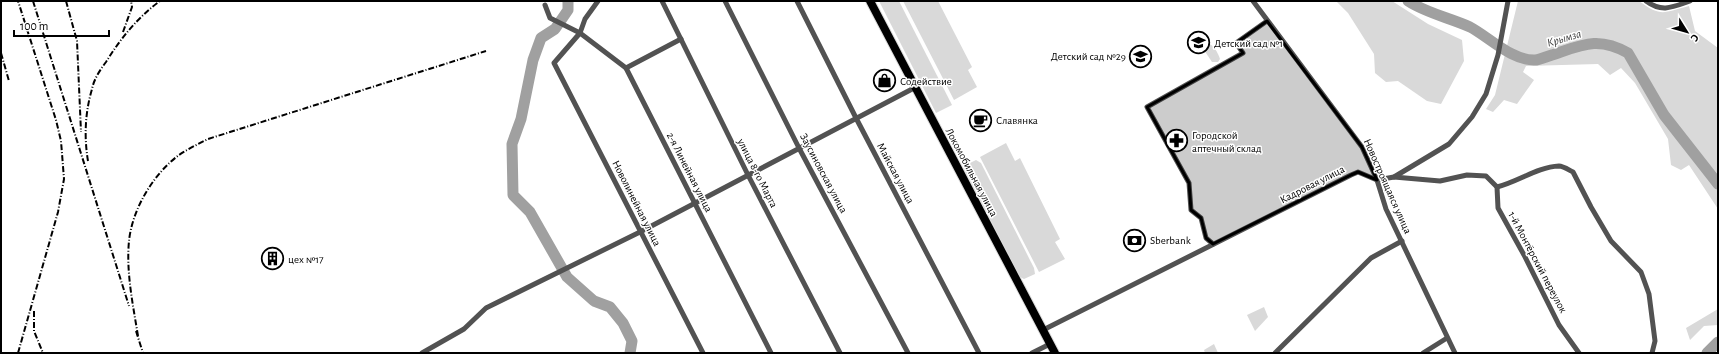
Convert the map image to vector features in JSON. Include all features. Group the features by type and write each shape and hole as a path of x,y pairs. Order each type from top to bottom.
{"main road":[{"name":"Локомобильная улица","path":"870,1 1055,353"}],"street":[{"path":"580,33 585,19 598,1"},
{"name":"улица 8-го Марта","path":"662,1 748,175 840,353"},
{"name":"Заусиновская улица","path":"725,1 799,148 908,353"},
{"name":"Майская улица","path":"797,1 856,118 979,353"},
{"name":"Новостроящаяся улица","path":"1253,1 1362,146 1377,180 1386,209 1455,353"},
{"path":"1394,177 1449,144 1472,117 1486,94 1498,55 1508,1"},
{"path":"1646,1 1652,6 1666,9 1690,1"},
{"name":"2-я Линейная улица","path":"545,5 550,18 580,33 626,68 771,353"},
{"path":"1213,244 1206,238 1202,218 1191,210 1189,183 1147,107 1243,53 1236,43 1267,21"},
{"name":"Новолинейная улица","path":"580,33 554,63 703,353"},
{"path":"626,68 681,39"},
{"path":"422,353 464,329 486,308 640,232 916,87"},
{"path":"1377,180 1394,177 1440,181 1468,175 1486,176 1497,187 1509,184 1536,172 1560,166 1573,172 1611,241 1641,272 1649,294 1655,341 1652,353"},
{"name":"Кадровая улица","path":"1043,330 1351,175 1358,172 1377,180"},
{"name":"1-й Монтёрский переулок","path":"1497,187 1498,208 1559,325 1579,353"},
{"path":"1275,353 1371,258 1402,241"},
{"path":"1424,353 1448,338"},
{"path":"1032,353 1050,344"}],"highlighted area":[{"path":"1267,21 1362,147 1377,180 1358,172 1213,244 1206,238 1201,218 1191,210 1189,183 1147,107 1243,53 1236,43"}],"shaded area":[{"path":"879,1 899,1 952,105 936,113"},
{"path":"903,1 938,1 972,67 968,70 977,87 954,100"},
{"path":"1336,1 1392,1 1428,24 1462,40 1464,61 1441,104 1427,101 1398,81 1386,82 1375,73 1374,54 1348,13"},
{"path":"1518,1 1639,1 1658,12 1668,12 1689,6 1695,31 1718,48 1718,209 1689,165 1681,170 1671,165 1668,139 1635,83 1621,68 1610,75 1598,64 1526,66 1523,72 1534,80 1517,104 1504,100 1493,112 1486,109 1495,95"},
{"path":"1206,43 1209,43 1217,51 1220,59 1218,62 1212,62 1204,50"},
{"path":"1006,143 1015,161 1020,158 1060,239 1055,242 1065,259 1039,272 980,157"},
{"path":"976,160 981,163 1034,268 1035,274 1024,279 1020,277 964,169 966,165"},
{"path":"1264,307 1268,317 1255,331 1247,315"},
{"path":"1718,309 1718,325 1704,326 1690,340 1686,328"},
{"path":"1214,344 1218,353 1205,353 1204,350"}],"waterway":[{"path":"568,1 568,10 555,29 541,38 533,60 521,119 512,144 513,195 530,212 567,277 594,301 610,307 623,323 632,341 630,353"},
{"name":"Крымза","path":"1408,1 1430,12 1470,27 1509,53 1526,59 1535,60 1581,45 1590,44 1608,45 1628,53 1664,115 1718,184"},
{"name":"Крымза","path":"1707,353 1718,342"}],"railway":[{"path":"18,1 56,120 61,141 64,179 58,212 18,353"},
{"path":"33,1 129,306"},
{"path":"66,1 77,41 81,132"},
{"path":"123,32 132,7 131,1"},
{"path":"88,161 86,143 87,116 93,85 96,78 130,29 144,14 160,1"},
{"path":"138,336 128,265 131,229 134,217 145,194 161,172 179,155 208,139 486,51"},
{"path":"1,53 9,81"},
{"path":"34,311 34,331 43,353"},
{"path":"136,331 143,353"}],"place":[{"name":"Детский сад №1","path":"1199,43"},
{"name":"Детский сад №29","path":"1141,56"},
{"name":"Содействие","path":"885,81"},
{"name":"Славянка","path":"980,120"},
{"name":"Городской аптечный склад","path":"1176,141"},
{"name":"Sberbank","path":"1134,240"},
{"name":"цех №17","path":"272,259"}]}
